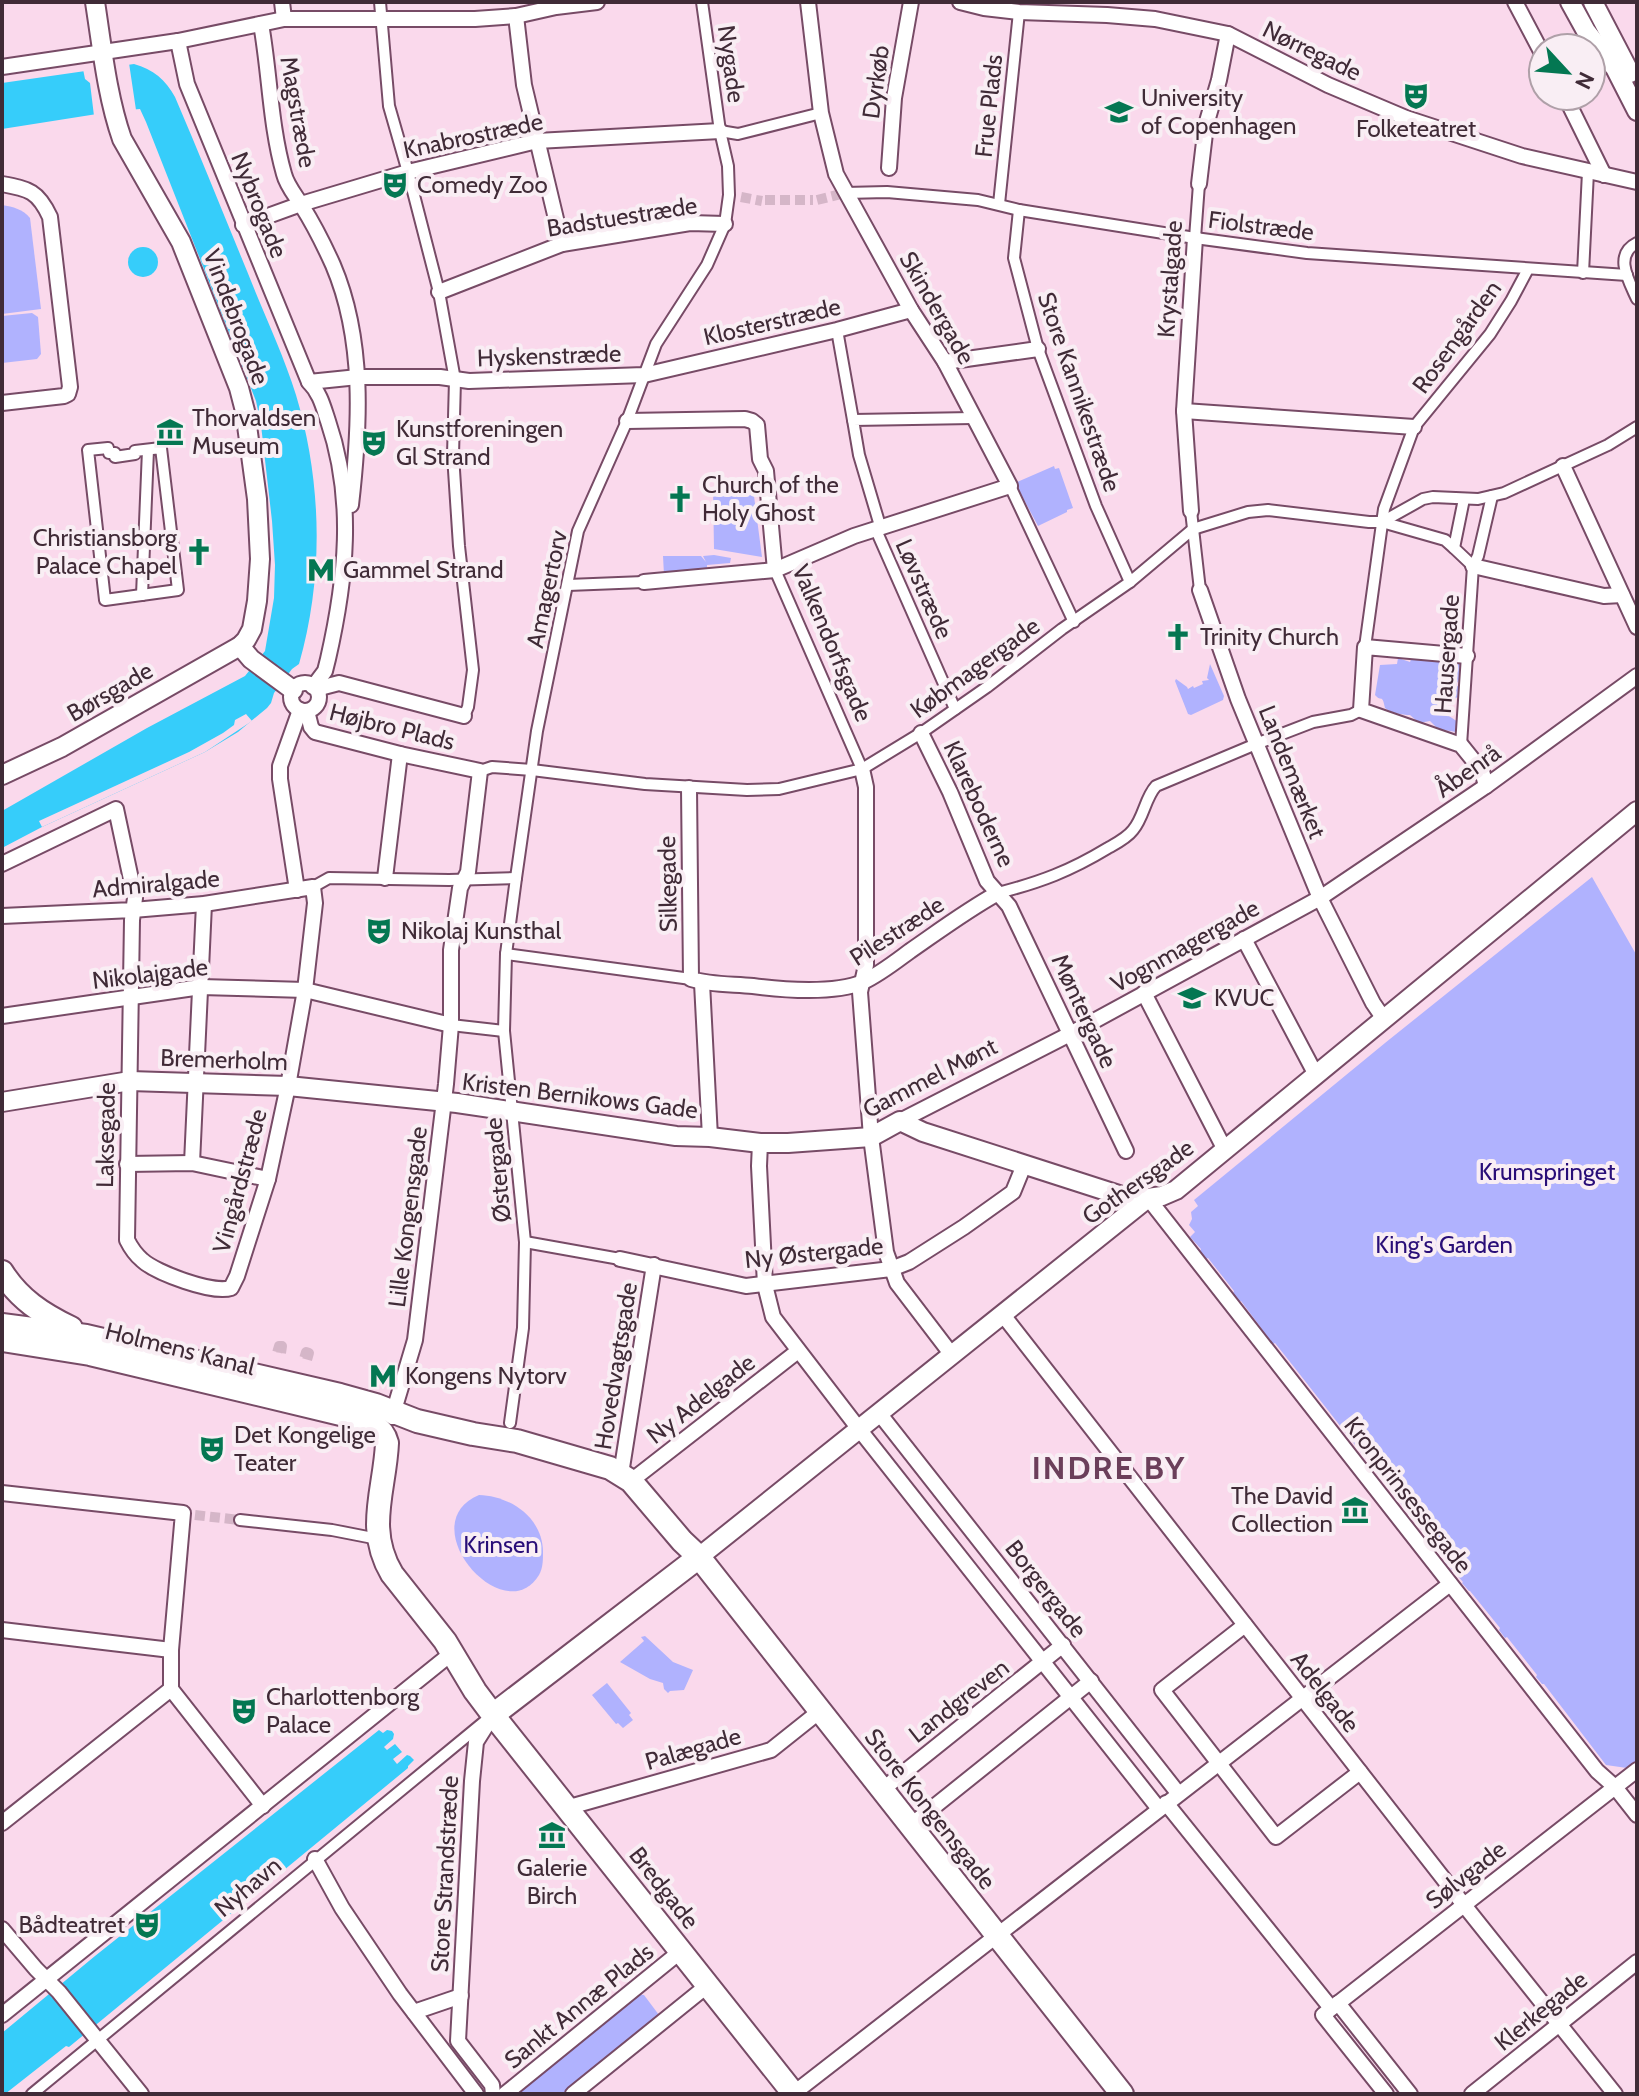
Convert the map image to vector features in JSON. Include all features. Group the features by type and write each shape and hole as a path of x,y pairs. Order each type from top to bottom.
{"main road":[{"path":"2,1272 29,1304 48,1318 86,1336"},
{"name":"Holmens Kanal","path":"2,1325 86,1336 342,1405"},
{"name":"Holmens Kanal","path":"2,1340 80,1352 342,1405"},
{"path":"342,1405 393,1412 436,1426 517,1441 610,1468 626,1478 699,1557 493,1715 386,1564 378,1539 386,1437 375,1424 342,1405"},
{"path":"386,1437 407,1427 436,1426"},
{"name":"Store Kongensgade","path":"699,1557 1122,2094"},
{"name":"Bredgade","path":"493,1715 794,2094"}],"street":[{"name":"Vindebrogade","path":"95,2 118,127 126,148 181,242 239,388 245,411 257,499 260,559 252,629 240,646"},
{"path":"282,2 284,19"},
{"path":"380,2 389,106 439,292 455,380 453,455 459,546 473,670 464,716"},
{"path":"2,67 104,60 284,19 475,19 516,16 530,7 597,2"},
{"name":"Nygade","path":"702,2 720,131 728,166 729,195 725,224"},
{"name":"Skindergade","path":"808,2 821,113 836,174 911,310 945,362 1010,486 1074,622"},
{"name":"Dyrkøb","path":"889,168 894,98 911,2"},
{"name":"Nørregade","path":"960,2 1019,12 1107,9 1228,34 1328,85 1406,118 1522,156 1637,182"},
{"path":"1515,2 1531,32"},
{"path":"1570,2 1586,31 1615,68 1637,111"},
{"path":"1593,2 1637,86"},
{"name":"Frue Plads","path":"999,204 1019,12"},
{"path":"516,16 524,85 562,244"},
{"name":"Magstræde","path":"261,24 274,134 285,178 320,236 342,293 354,340 358,377"},
{"name":"Krystalgade","path":"1193,529 1184,411 1195,238 1206,125 1228,34"},
{"name":"Nybrogade","path":"178,41 187,84 309,382"},
{"path":"1573,112 1604,175"},
{"path":"720,131 738,134 821,113"},
{"name":"Knabrostræde","path":"243,225 408,172 537,141 720,131"},
{"path":"1583,273 1588,172"},
{"path":"2,184 40,197 50,217 70,387 64,396 2,403"},
{"name":"Fiolstræde","path":"845,193 887,192 978,200 1019,210 1307,253 1627,275"},
{"path":"729,195 741,197"},
{"name":"Store Kannikestræde","path":"1019,210 1014,258 1038,349 1096,506 1130,582"},
{"name":"Badstuestræde","path":"439,292 562,244 690,223 725,224"},
{"name":"Amagertorv","path":"532,770 537,731 578,531 627,421 656,344 707,265 725,224"},
{"path":"1637,243 1625,253 1624,264 1637,299"},
{"name":"Rosengården","path":"1365,647 1384,509 1414,427 1490,334 1528,269"},
{"name":"Klosterstræde","path":"644,375 911,310"},
{"name":"Løvstræde","path":"837,330 859,455 878,530 955,709"},
{"path":"945,362 1038,349"},
{"name":"Hyskenstræde","path":"358,377 440,377 469,381 644,375"},
{"path":"309,382 358,377 353,486 351,507 345,515"},
{"path":"309,382 317,390 331,432 341,470 345,515 345,558 335,627 325,671 315,688"},
{"path":"1184,411 1414,427"},
{"path":"853,420 973,418"},
{"name":"Valkendorfsgade","path":"627,421 745,419 757,425 760,459 766,471 775,570 862,769"},
{"path":"1382,522 1423,499 1478,499 1498,495 1608,445 1637,427"},
{"path":"108,448 109,453 115,453 115,457 148,450 161,448 178,590 105,600 88,450 108,448"},
{"path":"142,595 148,450"},
{"path":"1563,466 1637,627"},
{"path":"568,585 644,582 775,570 854,536 1010,486"},
{"name":"Hausergade","path":"1461,745 1473,566 1498,495"},
{"path":"1454,548 1464,499"},
{"name":"Købmagergade","path":"532,770 689,788 747,790 779,789 862,769 987,687 1130,582 1193,529 1248,512 1268,510 1382,522"},
{"path":"1382,522 1445,540 1473,566 1604,596 1622,595"},
{"name":"Landemærket","path":"1193,529 1200,590 1229,675 1320,898 1384,1019"},
{"path":"240,646 255,662 288,686 292,703 303,711 311,710 318,702 315,688"},
{"name":"Børsgade","path":"2,775 62,747 240,646"},
{"path":"1467,656 1365,647 1361,710 1461,745 1482,771 1486,786"},
{"name":"Åbenrå","path":"1320,898 1486,786 1637,676"},
{"name":"Højbro Plads","path":"315,688 339,683 464,716"},
{"path":"288,686 301,684 315,688"},
{"name":"Pilestræde","path":"506,954 697,981 788,990 846,987 881,972 998,893 1042,881 1081,864 1127,837 1139,822 1156,786 1313,722 1351,715 1361,710"},
{"path":"297,890 280,766 303,711"},
{"name":"Højbro Plads","path":"303,711 315,732 480,771"},
{"name":"Klareboderne","path":"921,733 950,792 987,881 998,893"},
{"path":"385,878 400,754"},
{"path":"480,771 492,767 532,770"},
{"path":"862,769 866,787 866,965 860,992 871,1137 886,1252 897,1283 952,1355"},
{"name":"Østergade","path":"510,1423 523,1328 525,1242 504,1031 506,954 532,770"},
{"name":"Lille Kongensgade","path":"386,1437 415,1340 444,1102 451,1025 451,950 460,888 466,878 480,771"},
{"name":"Silkegade","path":"689,788 697,981 710,1137"},
{"name":"Laksegade","path":"2,864 116,809 135,898 127,1240 144,1262 167,1274 219,1290 231,1288"},
{"name":"Gothersgade","path":"699,1557 1148,1198 1176,1190 1637,811"},
{"path":"313,887 329,878 516,878"},
{"name":"Admiralgade","path":"2,916 204,904 313,887"},
{"name":"Vingårdstræde","path":"231,1288 268,1179 288,1086 305,990 315,903 313,887"},
{"name":"Møntergade","path":"998,893 1009,906 1126,1151"},
{"name":"Vognmagergade","path":"1070,1034 1320,898"},
{"path":"192,1163 204,904"},
{"path":"1244,939 1316,1075"},
{"name":"Nikolajgade","path":"2,1016 201,987 305,990 451,1025"},
{"path":"1144,993 1225,1150"},
{"path":"451,1025 504,1031"},
{"name":"Gammel Mønt","path":"710,1137 788,1143 871,1137 1070,1034"},
{"name":"Bremerholm","path":"2,1102 130,1081 288,1086 444,1102"},
{"name":"Kristen Bernikows Gade","path":"444,1102 676,1136 710,1137"},
{"path":"900,1121 923,1132 1122,1196 1148,1198"},
{"name":"Borgergade","path":"760,1143 765,1285 773,1317 1070,1698 1168,1802 1331,2009 1410,2094"},
{"path":"127,1164 192,1163 268,1179"},
{"name":"Ny Østergade","path":"525,1242 654,1265 746,1286 891,1269 909,1262 1013,1192 1024,1165"},
{"name":"Kronprinsessegade","path":"1148,1198 1597,1771 1615,1787 1637,1815"},
{"name":"Hovedvagtsgade","path":"626,1478 654,1265"},
{"name":"Adelgade","path":"1003,1315 1615,2094"},
{"name":"Ny Adelgade","path":"626,1478 798,1351"},
{"name":"Borgergade","path":"879,1413 1091,1681 1168,1802"},
{"path":"2,1493 189,1514 171,1650 171,1689 263,1806"},
{"path":"240,1520 332,1530 378,1539"},
{"path":"952,1549 973,1532"},
{"path":"794,2094 1450,1584"},
{"path":"1245,1625 1162,1690 1276,1837 1360,1772"},
{"path":"2,1630 171,1650"},
{"name":"Landgreven","path":"882,1790 1063,1645"},
{"path":"2,2015 51,1984 452,1653"},
{"path":"910,1826 1091,1681"},
{"path":"2,1823 171,1689"},
{"name":"Palægade","path":"566,1808 771,1750 820,1711"},
{"name":"Nyhavn","path":"32,2094 94,2035 493,1715"},
{"name":"Store Strandstræde","path":"458,2041 476,1742 493,1715"},
{"name":"Sølvgade","path":"1331,2009 1637,1770"},
{"path":"315,1859 342,1908 400,1994 476,2094"},
{"path":"2,1929 141,2094"},
{"name":"Sankt Annæ Plads","path":"505,2094 681,1951"},
{"name":"Klerkegade","path":"1472,2094 1637,1962"},
{"path":"573,2094 708,1985"},
{"path":"414,2012 461,1996"},
{"name":"Borgergade","path":"1331,2009 1386,2094"},
{"path":"445,2052 458,2041 492,2085 493,2094"}],"green space":[{"path":"2,205 21,210 30,218 41,309 2,314"},
{"path":"32,313 38,317 41,354 37,359 2,363 2,316"},
{"path":"1054,466 1055,469 1059,468 1073,508 1038,526 1015,483"},
{"path":"730,487 730,490 754,496 762,557 714,549 713,488"},
{"path":"663,556 701,556 706,562 703,556 731,558 730,563 707,565 707,572 664,575"},
{"path":"1412,657 1439,657 1444,661 1460,662 1460,679 1456,684 1461,695 1451,701 1441,700 1437,705 1448,707 1449,716 1458,722 1456,732 1438,729 1430,721 1419,723 1410,715 1390,711 1375,695 1380,665 1397,664 1398,658 1410,662"},
{"path":"1210,664 1223,700 1188,714 1175,681 1188,689 1203,684 1202,681 1209,680"},
{"name":"King's Garden","path":"1592,877 1637,956 1637,1760 1627,1768 1606,1765 1206,1259 1190,1237 1195,1232 1189,1225 1191,1212 1198,1206 1194,1200"},
{"name":"Krinsen","path":"479,1495 513,1504 537,1528 543,1551 542,1567 539,1575 524,1589 505,1591 486,1582 470,1567 458,1548 454,1528 460,1509"},
{"path":"645,1636 673,1662 693,1670 684,1690 668,1693 663,1683 620,1662 644,1641 641,1637"},
{"path":"607,1683 631,1713 629,1715 633,1720 623,1728 592,1695"},
{"path":"636,1994 644,1995 659,2015 658,2019 565,2094 511,2094"}],"shaded area":[{"path":"134,64 158,76 175,97 296,395 305,428 315,495 317,530 313,598 299,664 274,693 267,708 238,732 205,752 2,848 2,811 245,676 265,651 274,598 272,521 256,401 140,109 2,129 2,83"},
{"path":"143,247 149,248 157,256 157,268 149,276 143,277 137,276 129,268 128,262 129,256 137,248"},
{"path":"379,1730 383,1733 392,1731 393,1739 384,1747 387,1750 395,1744 402,1752 393,1759 397,1764 407,1755 410,1756 414,1760 408,1768 69,2047 66,2046 2,2094 2,2033"}],"pier":[{"path":"129,63 136,110 94,116 90,83 85,79 83,69"},
{"path":"246,714 252,721 205,752 42,827 39,821 189,752 223,733"}],"tunnel":[{"path":"817,200 845,193"},
{"path":"741,197 762,201"},
{"path":"765,200 813,200"},
{"path":"279,1346 282,1346 281,1353 277,1353 279,1346"},
{"path":"306,1352 309,1353 307,1360 304,1359 306,1352"},
{"path":"195,1515 240,1520"}],"place":[{"name":"Folketeatret","path":"1416,96"},
{"name":"University of Copenhagen","path":"1119,112"},
{"name":"Comedy Zoo","path":"395,185"},
{"name":"Thorvaldsen Museum","path":"170,432"},
{"name":"Kunstforeningen Gl Strand","path":"374,443"},
{"name":"Church of the Holy Ghost","path":"680,499"},
{"name":"Christiansborg Palace Chapel","path":"199,552"},
{"name":"Gammel Strand","path":"321,570"},
{"name":"Trinity Church","path":"1178,637"},
{"name":"Nikolaj Kunsthal","path":"379,931"},
{"name":"KVUC","path":"1192,998"},
{"name":"Kongens Nytorv","path":"383,1376"},
{"name":"Det Kongelige Teater","path":"212,1449"},
{"name":"The David Collection","path":"1355,1510"},
{"name":"Charlottenborg Palace","path":"244,1711"},
{"name":"Galerie Birch","path":"552,1835"},
{"name":"Bådteatret","path":"147,1925"}],"district":[{"name":"INDRE BY","path":"1109,1468"}],"park label":[{"name":"Krumspringet","path":"1547,1172"}]}
